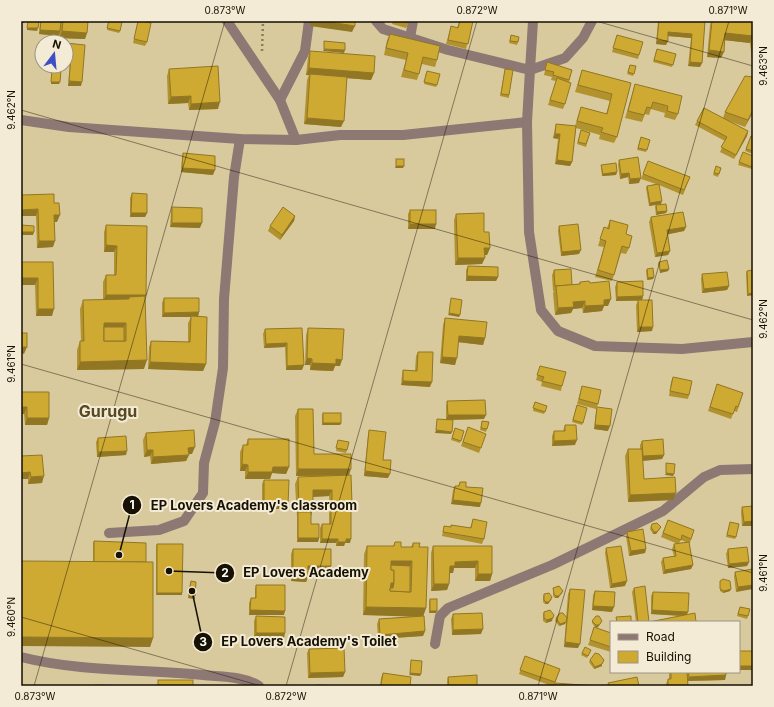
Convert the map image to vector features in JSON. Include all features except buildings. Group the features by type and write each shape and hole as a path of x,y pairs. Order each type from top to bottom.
{"street":[{"path":"226,21 280,100 296,140"},
{"path":"280,100 305,51 309,21"},
{"path":"376,21 383,29 410,38 448,50 530,70 565,58 583,38 592,21"},
{"path":"410,38 413,21"},
{"path":"533,21 527,122 529,232 541,310 558,331 594,346 682,349 753,342"},
{"path":"21,120 69,127 240,139 296,140 340,135 403,135 527,122"},
{"path":"109,533 159,530 184,521 203,494 204,463 215,422 224,368 224,299 233,185 240,139"},
{"path":"435,644 440,616 448,608 552,565 663,511 704,477 720,470 753,469"},
{"path":"21,657 66,665 250,680 259,686"}],"path":[{"path":"260,71 263,21"}],"place":[{"name":"EP Lovers Academy's classroom","path":"119,555"},
{"name":"EP Lovers Academy","path":"169,571"},
{"name":"EP Lovers Academy's Toilet","path":"192,591"}],"district":[{"name":"Gurugu","path":"108,411"}]}
